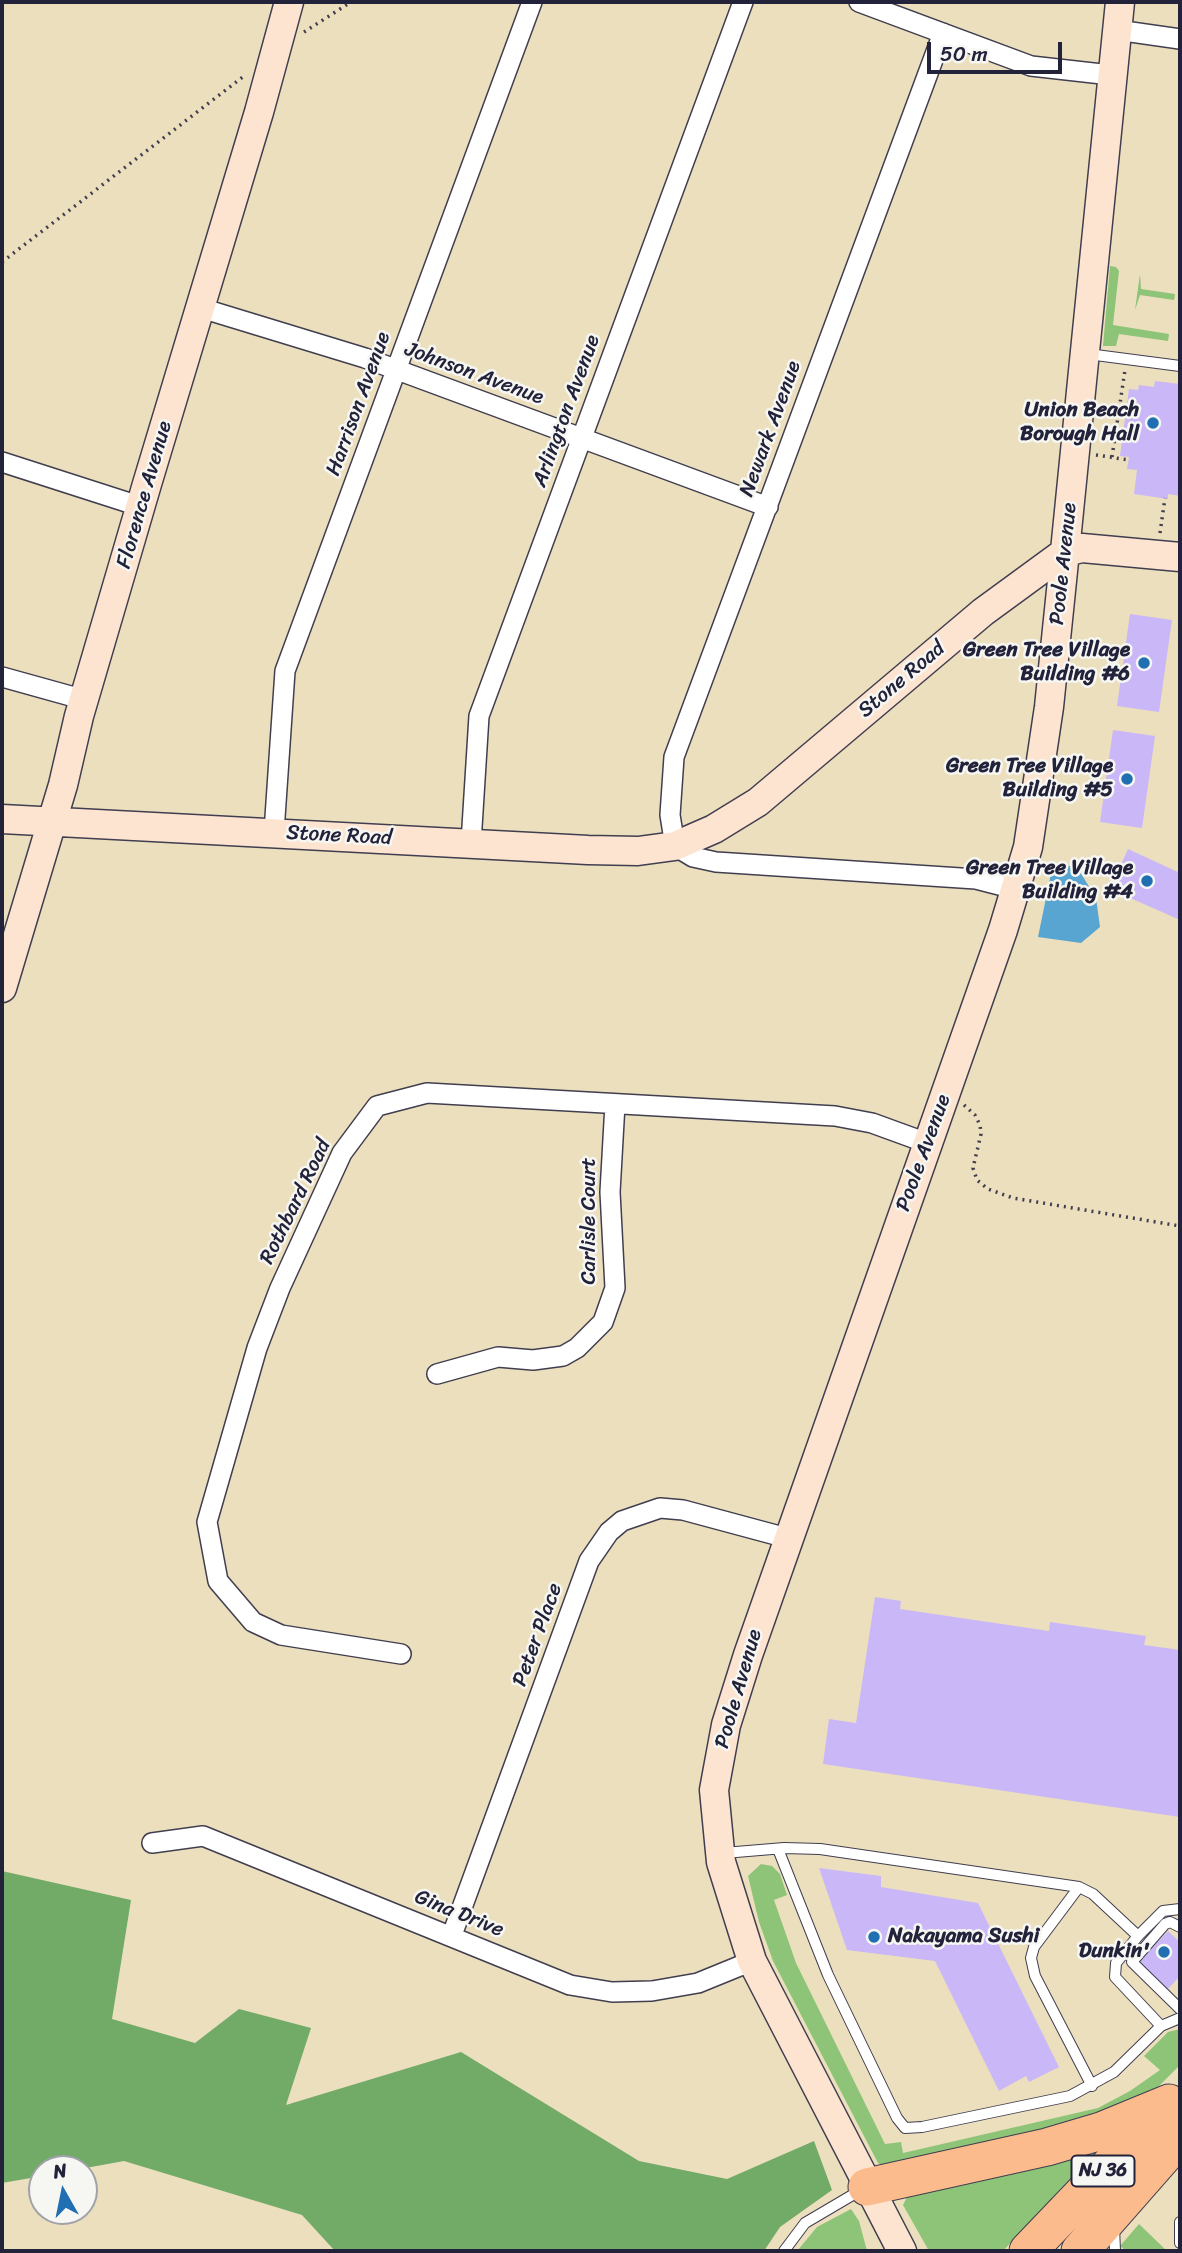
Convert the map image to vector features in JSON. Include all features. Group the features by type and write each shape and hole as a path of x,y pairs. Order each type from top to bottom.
{"highway":[{"path":"867,2187 1058,2144 1177,2111"},
{"name":"NJ 36","path":"1080,2251 1117,2211 1177,2111"},
{"name":"NJ 36","path":"1028,2251 1177,2111"}],"street":[{"name":"Florence Avenue","path":"2,988 289,2"},
{"name":"Harrison Avenue","path":"274,832 285,671 532,2"},
{"name":"Arlington Avenue","path":"471,843 479,716 743,2"},
{"path":"859,2 1031,66 1111,75"},
{"name":"Poole Avenue","path":"901,2251 752,1961 720,1853 715,1814 717,1767 748,1655 787,1538 1015,889 1033,820 1065,552 1120,2"},
{"path":"1117,30 1180,39"},
{"name":"Newark Avenue","path":"675,846 670,815 674,757 943,33"},
{"name":"Johnson Avenue","path":"201,308 396,370 768,507"},
{"path":"2,462 142,508"},
{"path":"1065,552 1082,548 1180,557"},
{"name":"Stone Road","path":"2,819 625,851 675,846 714,828 758,802 983,612 1065,552"},
{"path":"2,677 85,700"},
{"name":"Stone Road","path":"675,846 693,857 716,862 976,879 1015,889"},
{"name":"Rothbard Road","path":"401,1654 272,1632 253,1622 218,1581 207,1522 257,1348 280,1288 341,1153 377,1106 427,1093 835,1116 872,1123 927,1143"},
{"name":"Carlisle Court","path":"437,1374 498,1357 533,1360 563,1356 577,1348 603,1322 615,1288 610,1192 615,1104"},
{"name":"Peter Place","path":"452,1935 589,1561 609,1532 622,1521 660,1508 683,1510 787,1538"},
{"name":"Gina Drive","path":"152,1843 203,1836 570,1985 612,1992 652,1991 698,1983 752,1961"}],"lane":[{"path":"1084,354 1180,366"},
{"path":"778,1849 828,1975 897,2118 905,2128 922,2127 1070,2096 1114,2072 1161,2026 1180,2018"},
{"path":"720,1853 820,1849 1079,1887 1093,1894 1138,1936"},
{"path":"1079,1887 1034,1947 1031,1958 1035,1976 1092,2086"},
{"path":"1161,2026 1115,1977 1116,1963 1163,1911 1180,1909"},
{"path":"1180,1927 1170,1922 1165,1924 1132,1962 1180,2009"},
{"path":"784,2251 805,2223 867,2187"},
{"path":"1115,2251 1114,2227 1117,2211"},
{"path":"1180,2222 1180,2243"}],"path":[{"path":"275,51 351,2"},
{"path":"2,262 244,76"},
{"path":"1112,457 1125,368"},
{"path":"1090,454 1129,460"},
{"path":"1159,535 1165,498"},
{"path":"944,1096 964,1105 975,1115 981,1134 974,1168 977,1180 988,1189 1013,1198 1180,1226"}],"green space":[{"path":"1110,266 1119,271 1113,325 1169,334 1168,341 1119,334 1116,346 1103,346"},
{"path":"1140,274 1141,289 1175,294 1174,300 1140,295 1135,310"},
{"path":"761,1864 772,1866 780,1874 787,1895 774,1900 796,1963 885,2144 901,2142 903,2153 1098,2108 1130,2091 1160,2070 1144,2056 1168,2032 1180,2029 1180,2065 1158,2087 1105,2119 888,2168 878,2163 773,1961 759,1922 748,1876"},
{"path":"2,1871 131,1900 112,2019 195,2043 239,2009 311,2028 286,2105 461,2052 639,2161 727,2179 814,2141 832,2190 780,2227 764,2251 335,2251 302,2215 124,2161 98,2166 98,2155 28,2155 28,2178 2,2183"},
{"path":"1104,2143 1003,2251 929,2251 903,2205 908,2195"},
{"path":"851,2209 859,2221 867,2251 797,2251 817,2227"},
{"path":"1139,2224 1167,2251 1126,2251 1120,2246"}],"water":[{"path":"1053,864 1077,867 1096,898 1100,927 1081,943 1038,937"}],"building":[{"name":"Union Beach Borough Hall","path":"1155,381 1180,384 1180,496 1168,494 1168,499 1134,494 1137,470 1127,469 1129,457 1120,456 1129,389 1138,390 1139,385 1154,387"},
{"name":"Green Tree Village Building #6","path":"1130,614 1172,620 1159,712 1117,706"},
{"name":"Green Tree Village Building #5","path":"1113,730 1155,736 1142,828 1100,822"},
{"name":"Green Tree Village Building #4","path":"1128,849 1180,873 1180,920 1110,889"},
{"path":"875,1597 901,1601 900,1609 1049,1631 1050,1622 1146,1636 1144,1645 1180,1650 1180,1817 823,1764 829,1719 856,1723"},
{"path":"819,1868 881,1876 881,1887 978,1903 1059,2067 1029,2082 1026,2076 999,2091 935,1961 847,1950"},
{"name":"Dunkin'","path":"1168,1931 1180,1942 1180,1976 1167,1990 1138,1962"}],"place":[{"name":"Union Beach Borough Hall","path":"1153,423"},
{"name":"Green Tree Village Building #6","path":"1144,663"},
{"name":"Green Tree Village Building #5","path":"1127,779"},
{"name":"Green Tree Village Building #4","path":"1147,881"},
{"name":"Nakayama Sushi","path":"874,1937"},
{"name":"Dunkin'","path":"1164,1952"}]}
